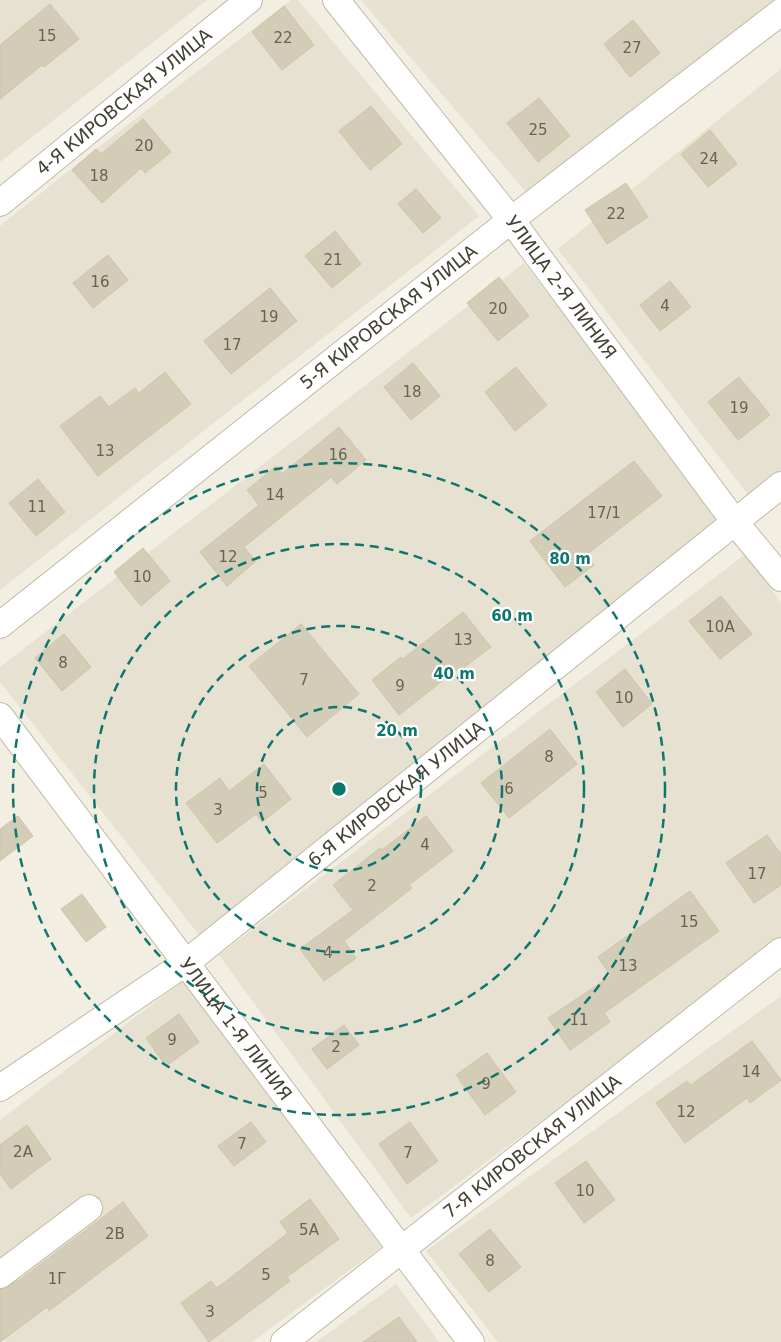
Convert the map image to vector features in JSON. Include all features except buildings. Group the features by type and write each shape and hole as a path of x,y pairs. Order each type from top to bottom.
{"street":[{"name":"4-Я КИРОВСКАЯ УЛИЦА","path":"0,203 249,0"},
{"name":"УЛИЦА 2-Я ЛИНИЯ","path":"336,0 511,220 734,521 781,578"},
{"name":"5-Я КИРОВСКАЯ УЛИЦА","path":"0,625 511,220 781,12"},
{"name":"6-Я КИРОВСКАЯ УЛИЦА","path":"0,1088 187,962 781,485"},
{"name":"УЛИЦА 1-Я ЛИНИЯ","path":"0,716 403,1249 471,1342"},
{"name":"7-Я КИРОВСКАЯ УЛИЦА","path":"284,1342 781,951"},
{"path":"0,1275 90,1208"}],"shaded area":[{"path":"0,0 207,0 0,162"},
{"path":"291,0 298,0 479,216 0,590 0,226 96,149"},
{"path":"361,0 780,0 531,198"},
{"path":"781,69 781,485 756,505 558,249"},
{"path":"524,263 733,532 200,936 0,682 0,667"},
{"path":"747,553 781,603 781,943 411,1218 219,955"},
{"path":"188,977 381,1247 252,1342 6,1342 0,1335 0,1120"},
{"path":"781,996 781,1342 498,1342 426,1251"},
{"path":"396,1284 439,1342 316,1342"}]}
